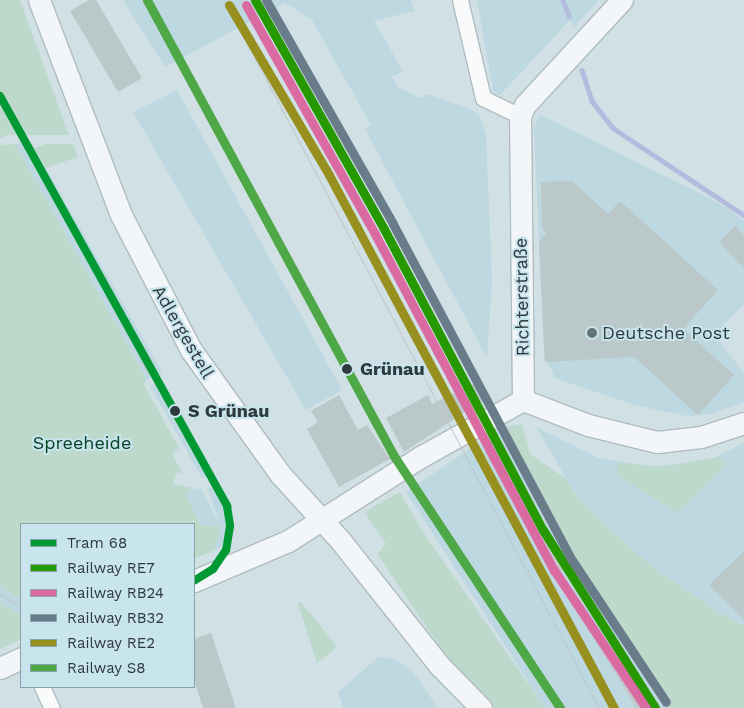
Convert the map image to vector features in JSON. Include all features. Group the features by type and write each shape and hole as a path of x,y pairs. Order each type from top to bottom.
{"main road":[{"name":"Adlergestell","path":"39,0 121,215 169,312 250,436 322,520 440,666 481,708"},
{"path":"520,116 525,105 622,0"},
{"name":"Richterstraße","path":"520,116 523,400"},
{"path":"195,581 284,543 487,417 523,400 595,427 657,442 701,437 744,422"},
{"path":"0,668 20,658"},
{"name":"Adlergestell","path":"440,666 461,708"}],"street":[{"path":"460,0 483,98 520,116"},
{"path":"42,688 52,708"}],"shaded area":[{"path":"123,0 411,0 414,11 374,21 403,71 392,77 399,88 421,98 428,94 472,110 480,117 486,134 492,280 487,358 365,129 371,125 312,20 285,3 165,67"},
{"path":"477,0 599,0 574,27 570,20 500,95 493,91"},
{"path":"177,90 342,390 306,410 133,112"},
{"path":"539,114 715,201 744,220 744,304 714,335 744,373 744,402 711,414 687,416 635,405 555,378 544,355 534,129"},
{"path":"31,142 162,372 147,380 15,144"},
{"path":"161,380 213,472 202,478 150,386"},
{"path":"536,427 599,458 650,467 708,461 744,443 744,625 721,614 655,569 604,524 577,497"},
{"path":"501,428 578,571 670,708 545,708 406,492"},
{"path":"207,487 224,492 234,519 232,542 215,550 221,526 200,525 185,492 201,488 220,525"},
{"path":"0,586 20,599 20,615 0,602"},
{"path":"379,657 395,659 413,672 438,708 343,708 338,692"}],"green space":[{"path":"0,0 20,0 69,135 6,135 0,139"},
{"name":"Spreeheide","path":"15,144 147,380 143,383 179,448 172,454 184,475 177,472 173,484 194,488 185,492 200,525 221,526 215,550 195,559 195,523 20,523 20,599 0,586 0,145"},
{"path":"45,144 73,144 78,157 45,168 34,148"},
{"path":"522,424 530,454 565,478 577,497 604,524 655,569 721,614 744,625 744,708 670,708 578,571 501,428"},
{"path":"719,457 727,464 678,513 616,475 618,463 663,467"},
{"path":"400,492 421,529 545,708 491,708 443,651 377,554 386,544 366,515 368,510"},
{"path":"0,602 20,615 20,639 0,649"},
{"path":"301,602 337,647 317,663 298,604"}],"building":[{"path":"89,0 96,0 142,78 118,92 70,11"},
{"path":"572,181 608,214 620,201 718,290 683,329 734,375 698,415 634,357 545,362 539,242 547,233 542,228 541,182"},
{"path":"735,226 744,235 744,268 719,242"},
{"path":"479,381 488,397 404,452 386,418 428,395 432,404"},
{"path":"339,395 358,430 367,425 390,459 339,487 307,429 318,422 311,411"},
{"path":"744,551 744,619 709,585"},
{"path":"211,633 236,708 203,708 195,683 195,639"}],"waterway":[{"path":"563,0 569,16"},
{"path":"582,70 592,101 613,128 744,215"}],"tram line":[{"path":"224,0 599,708"},
{"name":"68","path":"0,96 227,506 230,526 226,550 213,569 195,580"},
{"path":"114,300 148,375"},
{"path":"0,594 20,606"}],"railway":[{"path":"497,446 561,569"},
{"path":"487,452 542,551 639,708"}],"rail line":[{"name":"S8","path":"147,0 394,456 560,708"},
{"name":"RE7","path":"255,0 384,229 543,530 655,708"},
{"name":"RB32","path":"266,0 393,224 572,560 666,702"},
{"name":"RE2","path":"229,5 329,175 614,708"},
{"name":"RB24","path":"246,5 375,234 554,570 646,708"}],"place":[{"name":"Deutsche Post","path":"592,333"},
{"name":"Grünau","path":"347,369"},
{"name":"S Grünau","path":"175,411"}]}
